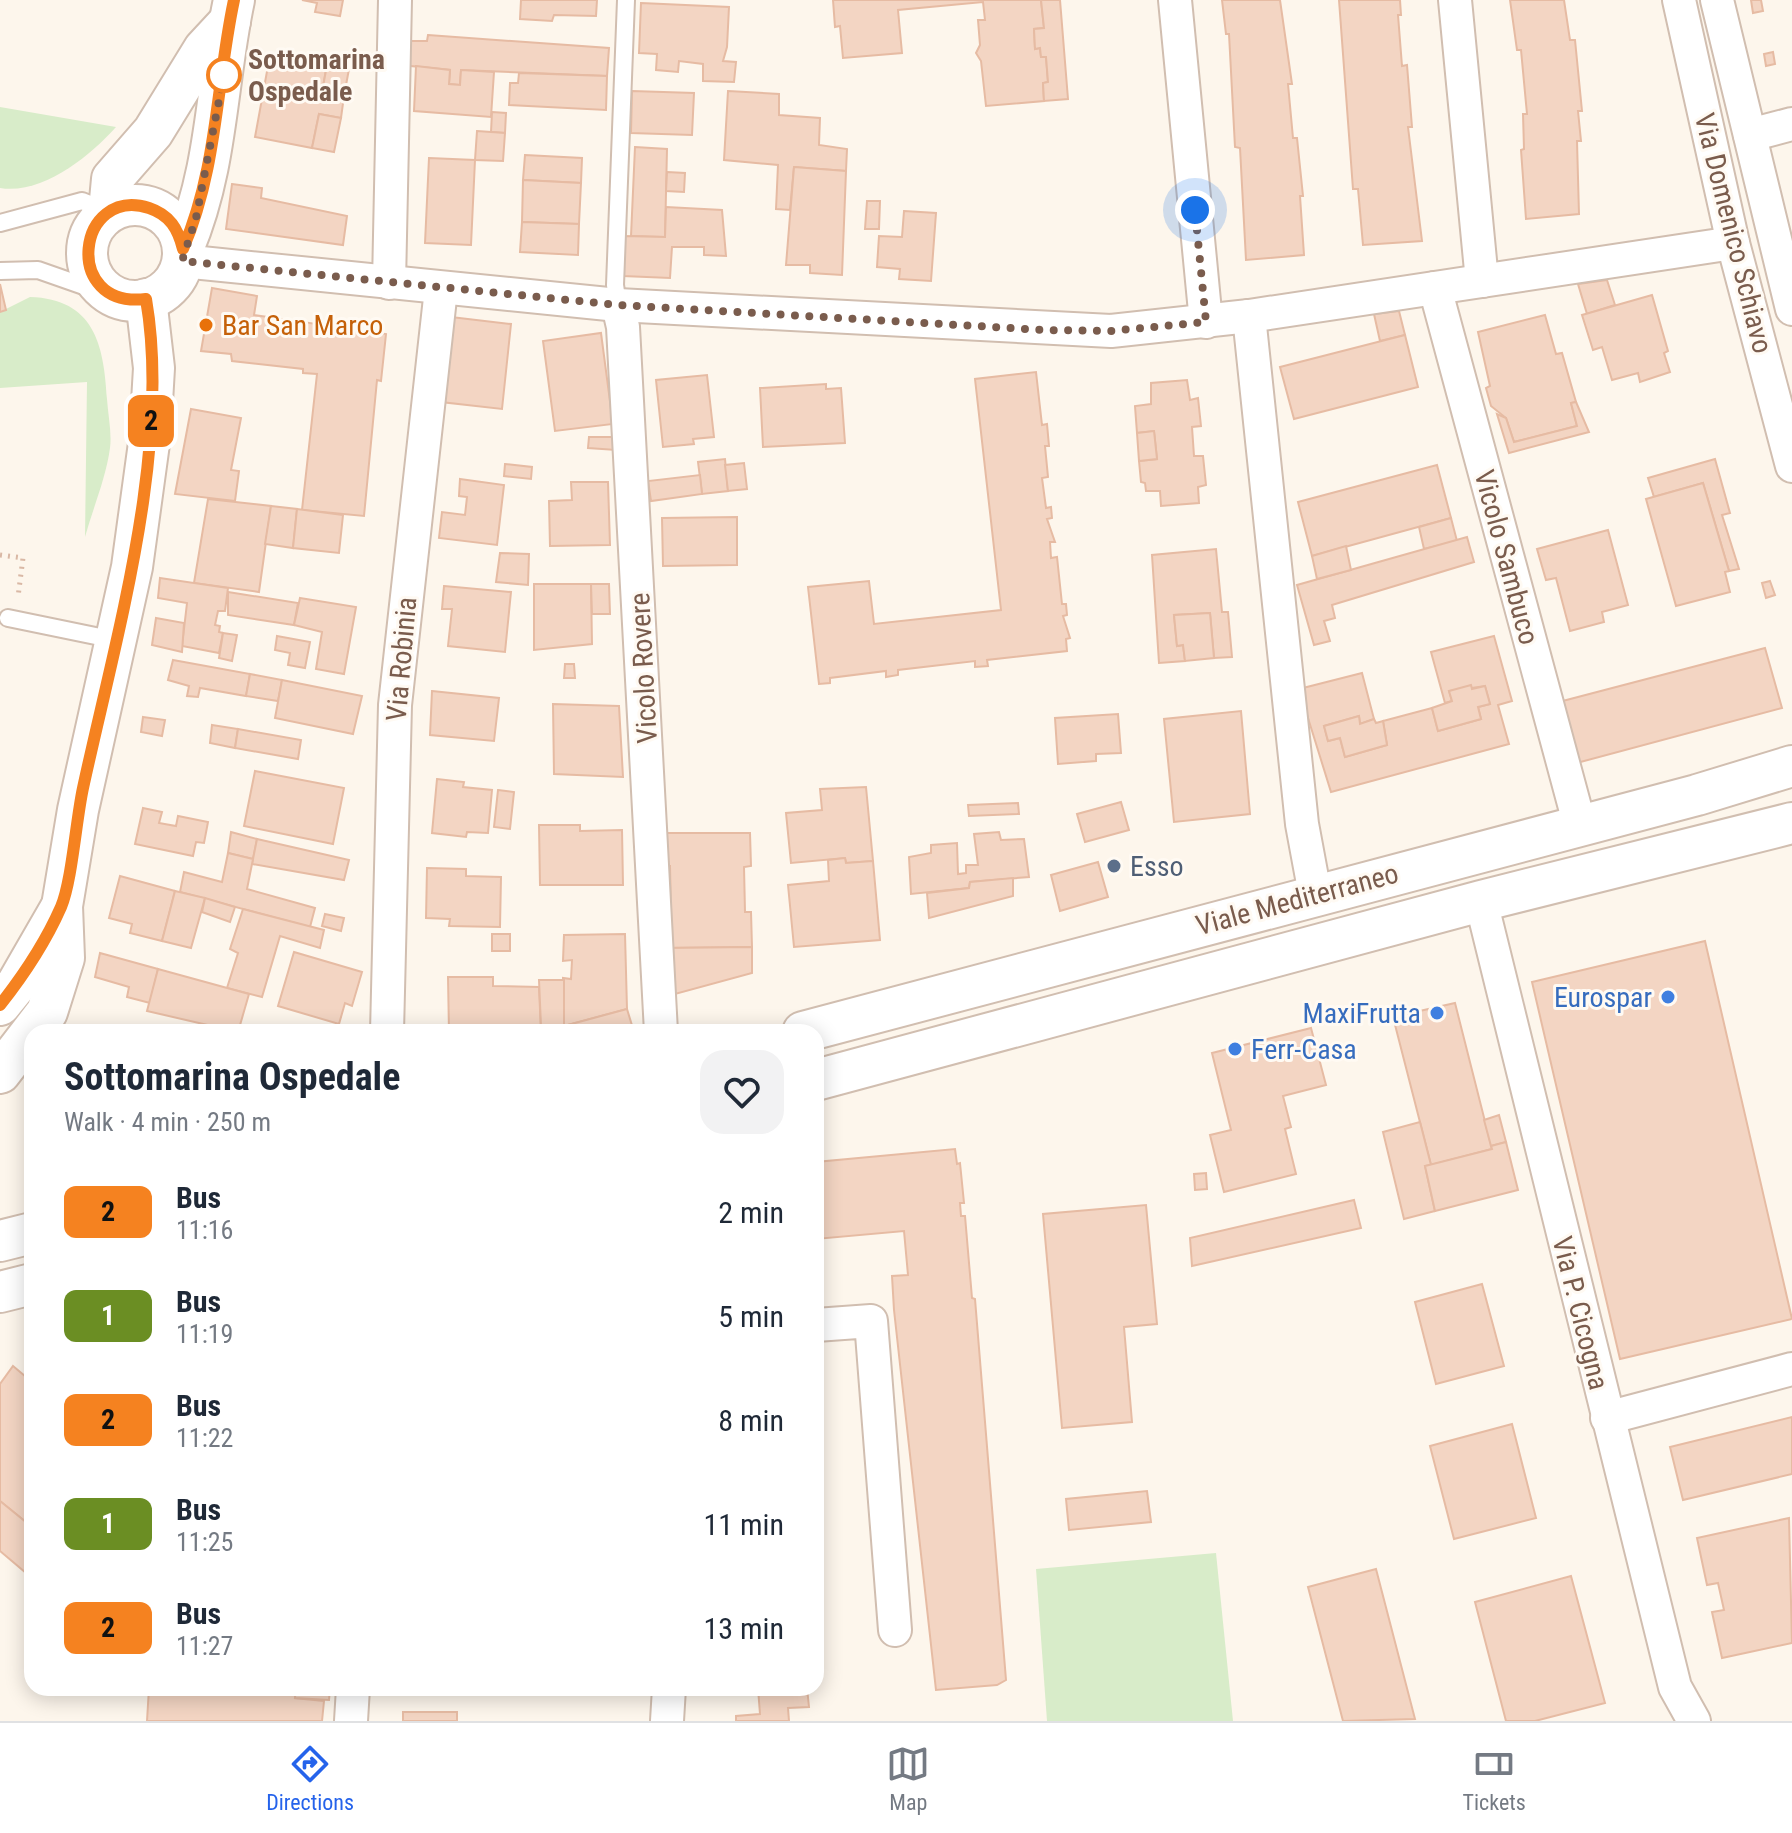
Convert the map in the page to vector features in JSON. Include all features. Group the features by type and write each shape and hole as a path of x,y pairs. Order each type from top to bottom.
{"street":[{"path":"389,283 395,0"},
{"path":"1175,0 1206,322"},
{"path":"1455,0 1482,281"},
{"name":"Via Domenico Schiavo","path":"1679,0 1733,243 1792,466"},
{"name":"Via Domenico Schiavo","path":"1717,0 1792,309"},
{"path":"47,1022 64,958 62,906 78,810 132,567 150,436 154,368 132,299 95,280 87,253 89,239 109,211 112,179 153,132 204,49 232,11"},
{"path":"132,299 172,283 196,218 221,101 232,11"},
{"path":"1750,135 1792,124"},
{"path":"109,211 126,206 147,208 164,215 178,228 183,255"},
{"path":"183,255 441,289 618,305 1044,330 1111,331 1249,316 1733,243"},
{"name":"Vicolo Sambuco","path":"1435,288 1580,826"},
{"name":"Via Robinia","path":"387,1024 395,705 441,289"},
{"name":"Vicolo Rovere","path":"618,305 623,327 634,474 661,1024"},
{"path":"1249,316 1302,824 1315,894"},
{"name":"Viale Mediterraneo","path":"824,1026 1580,826 1792,766"},
{"name":"Viale Mediterraneo","path":"824,1078 1481,901 1792,823"},
{"name":"Via P. Cicogna","path":"1481,901 1675,1687 1694,1721"},
{"path":"0,1005 17,984 62,906"},
{"path":"0,1073 24,1047"},
{"path":"0,1241 24,1235"},
{"path":"0,1292 24,1286"},
{"path":"824,1324 871,1321 895,1630"},
{"path":"1607,1418 1792,1369"},
{"path":"351,1721 353,1696"},
{"path":"667,1721 669,1696"}],"lane":[{"path":"618,305 615,285 626,0"},
{"path":"0,223 82,201 109,211"},
{"path":"0,271 38,270 132,299"},
{"path":"12,619 115,640"}],"path":[{"path":"0,555 23,558 12,619"}],"green space":[{"path":"0,107 116,127 79,161 48,180 16,189 0,188"},
{"path":"30,297 69,306 82,316 91,328 103,360 110,448 85,537 87,382 0,388 0,312"},
{"path":"1216,1553 1233,1721 1047,1721 1036,1569"}],"building":[{"path":"302,0 343,0 340,16 315,12 317,3"},
{"path":"521,0 597,0 596,16 554,15 552,21 520,19"},
{"path":"833,0 1041,0 1044,28 1034,29 1035,49 1040,48 1041,57 1046,57 1048,82 1043,83 1044,101 986,106 981,61 976,53 980,45 978,20 985,20 983,2 898,10 902,53 843,58 840,26 835,27"},
{"path":"1041,0 1060,0 1068,99 1044,101 1043,83 1048,82 1046,57 1041,57 1040,48 1035,49 1034,29 1044,28"},
{"path":"1222,0 1280,0 1292,84 1288,84 1293,138 1297,138 1303,196 1300,196 1304,255 1246,260 1240,148 1235,147 1229,34 1226,34"},
{"path":"1339,0 1400,0 1401,15 1398,15 1402,66 1407,65 1412,127 1408,127 1422,241 1363,245 1358,189 1353,189"},
{"path":"1510,0 1564,0 1570,40 1575,40 1582,111 1578,111 1581,141 1577,141 1579,214 1526,219 1521,150 1524,149 1523,114 1527,114 1521,50 1517,50"},
{"path":"1751,0 1761,0 1763,11 1753,13"},
{"path":"641,3 729,7 727,47 723,61 736,62 734,82 703,81 703,64 679,61 678,72 656,70 657,54 639,53"},
{"path":"428,35 609,48 607,76 461,70 460,85 449,84 450,70 401,65 402,41 427,41"},
{"path":"1773,52 1775,64 1766,66 1764,54"},
{"path":"270,55 327,65 322,92 344,96 341,118 319,114 312,148 255,137"},
{"path":"327,65 349,69 344,96 322,92"},
{"path":"416,66 450,70 449,84 460,85 461,70 494,72 491,117 414,111"},
{"path":"519,73 607,76 606,110 509,105 510,83 518,83"},
{"path":"632,91 694,93 692,135 631,133"},
{"path":"728,91 779,94 779,115 820,118 819,145 847,149 846,171 794,167 790,210 776,209 778,165 724,160"},
{"path":"492,112 506,113 505,133 491,132"},
{"path":"319,114 341,118 334,152 312,148"},
{"path":"477,131 505,133 503,161 475,160"},
{"path":"635,147 667,149 665,237 631,236"},
{"path":"525,155 582,158 581,183 523,180"},
{"path":"429,158 475,160 471,245 425,243"},
{"path":"794,167 846,171 842,275 810,273 810,265 786,265"},
{"path":"667,172 685,173 684,192 666,191"},
{"path":"523,180 581,183 579,224 522,222"},
{"path":"232,184 262,188 261,198 347,216 343,245 226,229"},
{"path":"867,201 880,201 879,229 865,229"},
{"path":"666,207 722,210 726,256 704,255 704,247 672,247 670,278 623,276 624,236 665,237"},
{"path":"904,211 936,213 931,281 899,279 900,269 877,267 879,236 902,237"},
{"path":"522,222 579,224 578,255 520,252"},
{"path":"1607,280 1615,305 1587,314 1578,284"},
{"path":"0,284 6,310 0,312"},
{"path":"212,288 257,296 254,315 386,334 381,381 377,380 364,516 302,510 317,374 303,373 303,369 232,361 231,354 201,351"},
{"path":"1652,295 1668,351 1664,353 1670,372 1640,382 1638,373 1612,380 1602,347 1593,350 1582,315"},
{"path":"1399,311 1405,335 1380,341 1374,314"},
{"path":"1545,315 1556,354 1562,353 1576,402 1571,403 1577,426 1514,442 1506,418 1491,406 1486,388 1490,386 1478,332"},
{"path":"451,317 511,324 502,409 441,402"},
{"path":"601,333 613,424 555,431 543,341"},
{"path":"1405,335 1418,387 1294,419 1280,367"},
{"path":"1036,372 1042,425 1047,424 1049,446 1045,446 1048,477 1042,478 1046,508 1051,507 1052,518 1047,519 1055,542 1050,542 1051,558 1057,557 1062,604 1066,604 1067,615 1063,616 1070,638 1066,639 1067,651 987,660 988,666 975,667 975,661 898,670 898,675 886,677 886,671 830,678 830,683 819,684 808,587 869,581 874,624 1001,610 975,379"},
{"path":"707,375 714,437 693,439 694,444 663,447 656,380"},
{"path":"1187,380 1190,400 1198,398 1201,426 1192,427 1194,456 1203,456 1206,485 1198,487 1199,503 1161,506 1160,491 1146,491 1145,483 1141,482 1139,461 1157,459 1154,431 1137,433 1135,406 1151,404 1151,383"},
{"path":"826,384 826,389 841,388 845,443 763,447 760,388"},
{"path":"1576,402 1589,432 1509,453 1497,414 1506,418 1514,442 1577,426 1571,403"},
{"path":"191,409 241,418 231,470 239,471 235,501 175,494"},
{"path":"1154,431 1157,459 1139,461 1137,433"},
{"path":"589,437 615,437 616,450 588,448"},
{"path":"725,459 728,491 702,494 698,462"},
{"path":"1715,459 1730,513 1722,515 1739,569 1729,571 1703,483 1654,497 1648,478"},
{"path":"744,463 747,489 728,491 725,465"},
{"path":"505,464 532,467 531,479 504,476"},
{"path":"1437,465 1451,518 1312,556 1298,502"},
{"path":"700,475 702,494 651,501 648,481"},
{"path":"460,479 504,485 497,545 439,538 442,512 465,515 467,497 459,496"},
{"path":"571,482 608,482 610,545 550,546 549,501 572,500"},
{"path":"1703,483 1729,571 1725,572 1730,592 1676,606 1646,499"},
{"path":"208,499 271,506 259,592 194,583"},
{"path":"271,506 297,509 293,548 265,544"},
{"path":"297,509 343,515 339,553 293,548"},
{"path":"737,517 737,565 663,566 662,518"},
{"path":"1451,518 1457,541 1424,549 1419,527"},
{"path":"1608,530 1628,605 1602,612 1604,622 1570,631 1556,578 1546,580 1537,549"},
{"path":"1467,537 1474,562 1332,605 1335,618 1324,621 1330,641 1314,645 1297,585"},
{"path":"1346,546 1351,570 1317,579 1312,556"},
{"path":"1216,549 1222,612 1228,612 1232,657 1214,658 1210,613 1174,615 1177,646 1183,645 1185,661 1159,663 1152,555"},
{"path":"500,553 529,554 528,585 496,582"},
{"path":"160,578 228,588 225,611 218,611 215,625 220,626 219,632 223,633 219,653 182,646 187,603 158,598"},
{"path":"1770,581 1775,595 1766,598 1762,583"},
{"path":"534,584 591,584 592,644 534,650"},
{"path":"591,584 609,584 610,614 592,614"},
{"path":"444,586 511,592 505,652 448,646 452,609 442,609"},
{"path":"228,592 298,603 294,625 228,615"},
{"path":"300,598 356,607 344,674 316,669 322,632 294,625"},
{"path":"1210,613 1214,658 1185,661 1183,645 1177,646 1174,615"},
{"path":"156,618 184,623 182,652 152,645"},
{"path":"223,633 237,635 232,661 219,658"},
{"path":"277,636 310,642 305,668 288,665 290,653 275,650"},
{"path":"1494,636 1512,701 1498,705 1509,744 1331,792 1299,689 1362,673 1374,719 1360,724 1359,716 1324,726 1328,741 1340,738 1345,757 1387,745 1383,721 1432,708 1438,731 1481,719 1478,707 1490,704 1485,686 1449,691 1452,701 1445,703 1431,652"},
{"path":"1765,648 1782,708 1573,764 1555,703"},
{"path":"173,660 250,674 246,696 200,688 198,697 187,696 189,686 168,680"},
{"path":"565,664 574,664 575,678 564,678"},
{"path":"250,674 282,680 278,701 246,696"},
{"path":"282,680 362,696 353,734 275,718"},
{"path":"1471,685 1472,689 1485,686 1490,704 1478,707 1481,719 1438,731 1432,708 1452,701 1449,691"},
{"path":"432,691 499,698 494,741 430,735"},
{"path":"553,704 619,706 623,777 554,774"},
{"path":"1241,711 1250,814 1174,822 1164,719"},
{"path":"1118,714 1121,753 1096,754 1096,761 1058,764 1055,718"},
{"path":"1359,716 1360,724 1374,719 1376,723 1383,721 1387,745 1345,757 1340,738 1328,741 1324,726"},
{"path":"143,717 165,720 162,736 141,732"},
{"path":"212,725 238,729 235,748 210,743"},
{"path":"238,729 301,740 298,759 235,748"},
{"path":"255,771 344,788 333,844 244,826"},
{"path":"437,779 464,782 463,787 492,790 488,833 467,832 466,837 432,833"},
{"path":"866,787 873,861 846,863 845,858 791,863 786,813 822,810 820,789"},
{"path":"498,790 514,792 510,829 494,827"},
{"path":"1121,802 1129,830 1085,842 1077,814"},
{"path":"1018,803 1019,814 969,816 968,805"},
{"path":"143,808 162,812 159,823 176,826 178,816 208,822 204,843 196,842 193,856 135,844"},
{"path":"539,825 580,825 580,831 622,830 623,885 540,885"},
{"path":"231,832 257,839 253,859 228,853"},
{"path":"999,832 1001,840 1024,839 1029,877 970,882 969,888 911,894 909,857 931,853 931,845 957,843 958,874 966,873 966,865 978,865 974,834"},
{"path":"663,833 750,833 751,866 744,867 745,912 751,912 752,947 664,948 664,913 671,913 670,866 664,866"},
{"path":"257,839 349,860 344,880 252,864"},
{"path":"228,853 253,859 247,889 315,908 310,927 180,892 184,872 222,882"},
{"path":"845,858 846,863 873,861 880,940 794,947 788,885 829,881 828,860"},
{"path":"1098,862 1108,897 1060,911 1051,875"},
{"path":"427,868 466,869 466,876 501,877 500,927 449,926 450,919 426,918"},
{"path":"120,876 175,891 162,941 130,933 132,924 109,918"},
{"path":"1013,878 1013,896 929,918 927,893 969,888 970,882"},
{"path":"175,891 205,898 191,948 162,941"},
{"path":"205,898 235,907 230,922 202,912"},
{"path":"243,909 324,930 320,948 280,936 262,997 227,988 238,953 230,949"},
{"path":"325,914 344,918 341,931 322,926"},
{"path":"492,934 510,934 510,951 492,951"},
{"path":"625,934 627,1009 564,1024 563,978 571,979 572,960 563,961 564,935"},
{"path":"1705,941 1792,1319 1620,1359 1532,982"},
{"path":"752,947 752,973 664,997 664,948"},
{"path":"294,952 362,972 352,1006 345,1003 339,1024 278,1006"},
{"path":"100,953 158,969 150,1003 127,997 129,987 95,977"},
{"path":"158,969 249,994 240,1024 203,1024 147,1011"},
{"path":"448,977 493,977 493,986 539,987 541,1024 449,1024"},
{"path":"539,980 564,980 564,1024 541,1024"},
{"path":"1455,1003 1492,1149 1431,1165 1393,1017"},
{"path":"627,1009 632,1024 571,1024"},
{"path":"1311,1028 1326,1085 1283,1096 1291,1127 1285,1129 1296,1174 1224,1192 1210,1135 1231,1130 1212,1053"},
{"path":"1499,1115 1506,1142 1491,1146 1484,1120"},
{"path":"1420,1122 1431,1165 1425,1166 1435,1211 1404,1219 1383,1132"},
{"path":"1506,1142 1518,1190 1435,1211 1425,1166 1492,1149 1491,1146"},
{"path":"955,1149 957,1164 960,1163 964,1203 960,1203 961,1216 965,1216 972,1298 975,1299 1006,1680 997,1685 936,1690 894,1310 892,1276 908,1275 904,1231 824,1238 824,1161"},
{"path":"1206,1173 1207,1189 1195,1190 1194,1174"},
{"path":"1354,1200 1361,1228 1192,1266 1190,1238"},
{"path":"1146,1205 1157,1324 1124,1327 1132,1422 1062,1428 1043,1214"},
{"path":"1482,1284 1504,1366 1436,1384 1415,1302"},
{"path":"13,1366 24,1375 24,1520 0,1501 0,1384"},
{"path":"1792,1417 1792,1474 1683,1500 1670,1447"},
{"path":"1512,1424 1536,1518 1454,1539 1430,1446"},
{"path":"1147,1491 1151,1522 1069,1530 1066,1499"},
{"path":"0,1501 24,1520 24,1571 0,1551"},
{"path":"1789,1518 1792,1643 1722,1658 1712,1612 1724,1610 1718,1583 1707,1585 1697,1538"},
{"path":"1376,1569 1415,1719 1343,1721 1308,1587"},
{"path":"1571,1576 1605,1703 1535,1721 1506,1721 1475,1602"},
{"path":"149,1696 295,1696 324,1701 322,1721 147,1721"},
{"path":"295,1696 329,1696 329,1700"},
{"path":"759,1696 808,1696 809,1707 788,1708 789,1721 736,1721 736,1716 760,1714"},
{"path":"403,1712 457,1712 457,1721 403,1721"}],"bus line":[{"name":"2","path":"0,1005 17,984 62,906 78,810 132,567 150,436 154,368 146,299 132,301 118,298 95,280 89,267 89,239 109,211 126,206 147,208 164,215 178,228 183,249 196,218 221,101 234,0"}],"place":[{"name":"Sottomarina Ospedale","path":"224,75"},
{"name":"Bar San Marco","path":"206,325"},
{"name":"Esso","path":"1114,866"},
{"name":"Eurospar","path":"1668,997"},
{"name":"MaxiFrutta","path":"1437,1013"},
{"name":"Ferr-Casa","path":"1235,1049"}],"route":[{"path":"224,75 196,218 183,249 182,261 618,305 1044,330 1111,331 1206,322 1195,210"}]}
